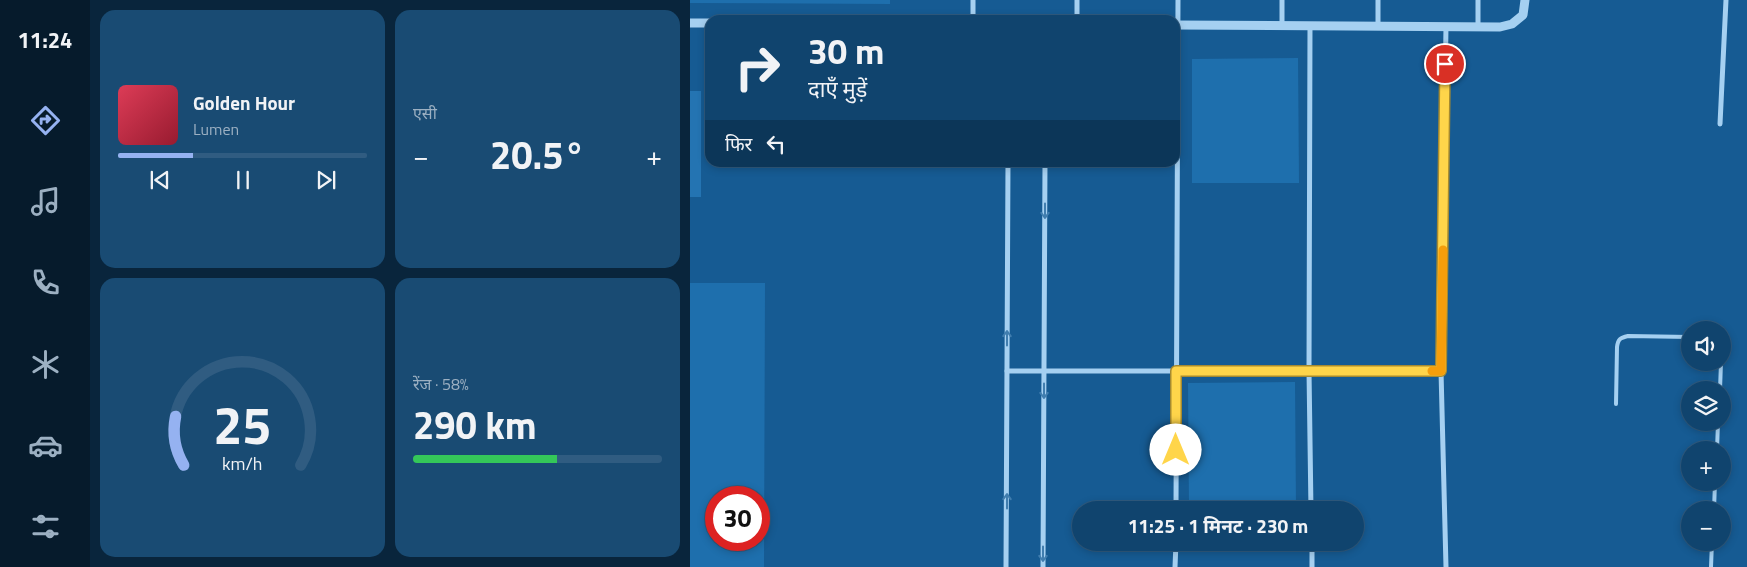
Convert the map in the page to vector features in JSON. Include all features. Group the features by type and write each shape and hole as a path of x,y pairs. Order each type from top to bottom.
{"street":[{"path":"972,15 973,0"},
{"path":"1077,0 1077,15"},
{"path":"1177,15 1178,0"},
{"path":"1282,0 1282,26"},
{"path":"1378,0 1378,26"},
{"path":"1478,0 1478,26"},
{"path":"1180,25 1500,27 1512,24 1523,15 1525,0"},
{"path":"1720,124 1726,0"},
{"path":"690,23 705,23"},
{"path":"1310,26 1309,371 1311,501"},
{"path":"1446,26 1441,371 1446,567"},
{"path":"1006,567 1008,167"},
{"path":"1042,567 1045,167"},
{"path":"1176,167 1176,501"},
{"path":"1007,371 1441,371"},
{"path":"1176,551 1176,567"},
{"path":"1312,551 1312,567"}],"lane":[{"path":"1616,404 1618,341 1628,336 1681,337"},
{"path":"1711,567 1712,551"}],"shaded area":[{"path":"690,0 890,0 890,4 690,3"},
{"path":"1298,58 1299,183 1192,183 1192,59"},
{"path":"690,283 765,283 764,486 705,486 705,551 764,551 764,567 690,567"},
{"path":"1295,382 1296,501 1189,501 1188,383"}],"building":[{"path":"690,91 701,91 701,197 690,197"}],"slow traffic":[{"path":"1432,371 1441,371 1443,250"}],"route":[{"path":"1176,450 1176,371 1441,371 1445,64"}]}
